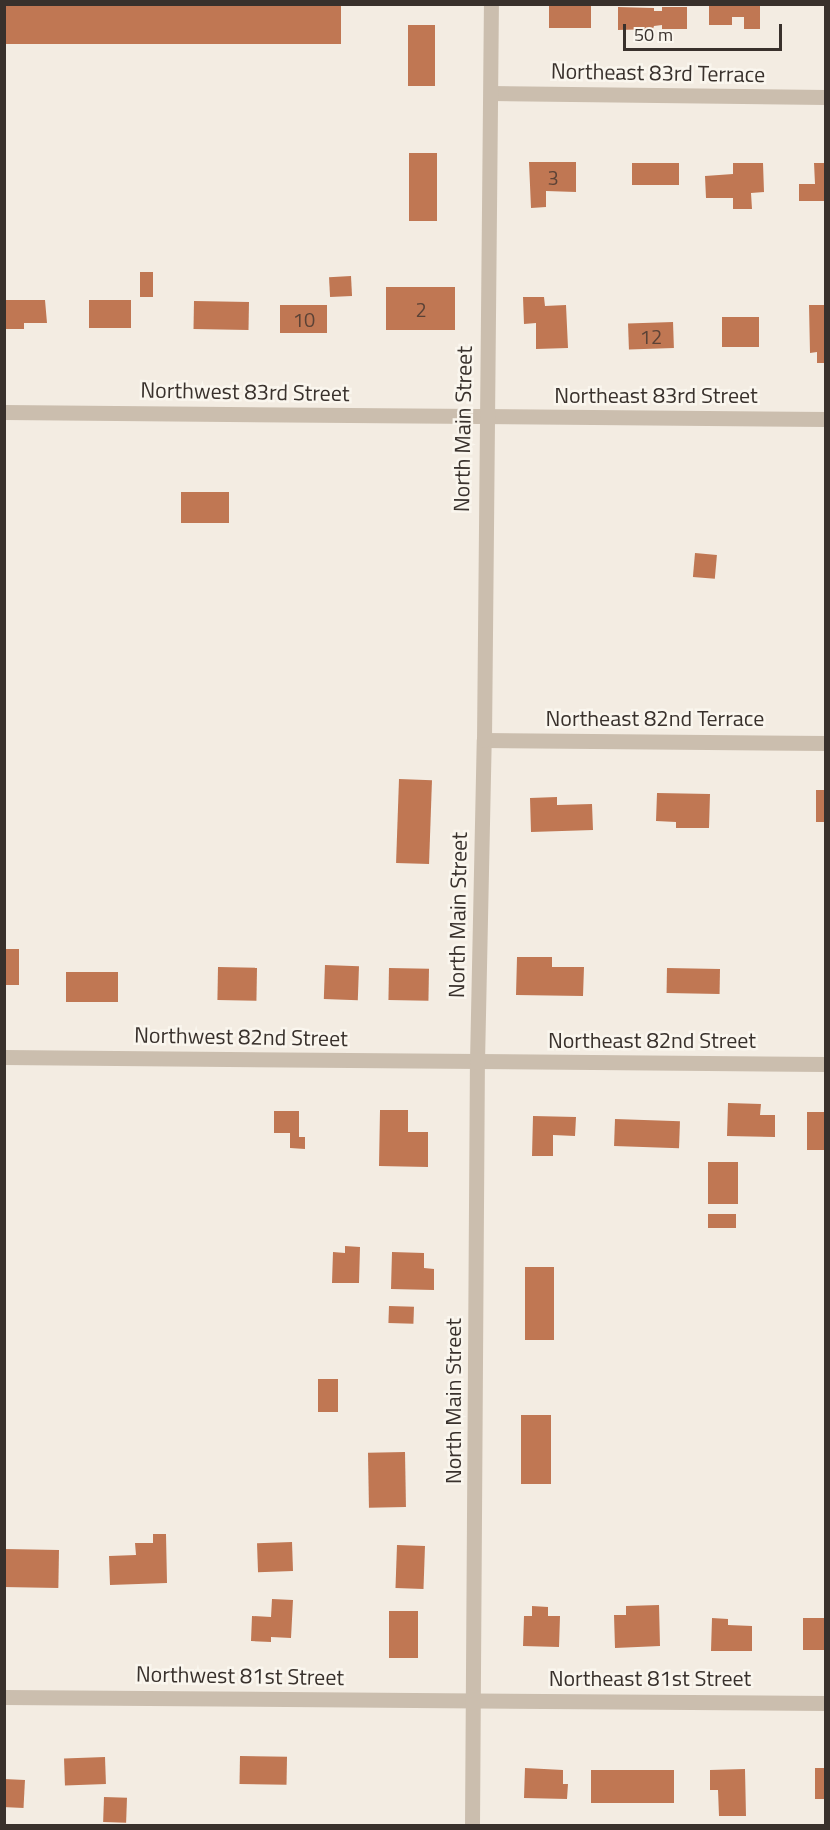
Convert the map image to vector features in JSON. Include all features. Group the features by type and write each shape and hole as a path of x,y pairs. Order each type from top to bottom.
{"street":[{"name":"North Main Street","path":"472,1826 477,1062 484,740 485,417 491,4"},
{"name":"Northeast 83rd Terrace","path":"491,93 825,97"},
{"name":"Northwest 83rd Street","path":"4,412 485,417"},
{"name":"Northeast 83rd Street","path":"485,417 825,419"},
{"name":"Northeast 82nd Terrace","path":"484,740 825,742"},
{"name":"Northwest 82nd Street","path":"4,1058 477,1062"},
{"name":"Northeast 82nd Street","path":"477,1062 825,1064"},
{"name":"Northwest 81st Street","path":"4,1696 474,1701"},
{"name":"Northeast 81st Street","path":"474,1701 825,1703"}],"building":[{"path":"549,4 591,4 591,28 549,28"},
{"path":"709,4 760,4 760,29 744,29 744,17 732,17 732,25 709,25"},
{"path":"5,5 341,5 341,44 5,44"},
{"path":"618,7 654,8 654,11 662,11 662,7 687,7 687,29 662,29 662,25 654,26 653,29 618,30"},
{"path":"408,25 435,25 435,86 408,86"},
{"path":"409,153 437,153 437,221 409,221"},
{"path":"529,162 576,162 576,192 546,191 546,207 531,208"},
{"path":"632,163 679,163 679,185 632,185"},
{"path":"733,163 763,163 764,192 751,193 752,209 733,209 733,198 706,198 705,176 733,174"},
{"path":"814,163 826,163 826,201 799,201 799,184 815,184"},
{"path":"140,272 153,272 153,297 140,297"},
{"path":"351,276 352,296 330,297 329,277"},
{"path":"386,287 455,287 455,330 386,330"},
{"path":"523,297 544,297 545,306 566,305 568,348 536,349 536,323 524,324"},
{"path":"4,300 45,300 47,323 24,323 24,329 4,329"},
{"path":"89,300 131,300 131,328 89,328"},
{"path":"194,301 249,302 249,330 194,329"},
{"path":"280,305 327,305 327,333 280,333"},
{"path":"809,305 826,305 826,363 817,363 817,352 810,353"},
{"path":"722,317 759,317 759,347 722,347"},
{"path":"673,322 674,348 629,350 628,324"},
{"path":"181,492 229,492 229,523 181,523"},
{"path":"695,553 717,555 715,579 693,577"},
{"path":"399,779 432,780 429,864 396,863"},
{"path":"816,790 826,790 826,822 816,822"},
{"path":"657,793 710,794 709,828 676,828 676,822 656,821"},
{"path":"557,797 557,805 592,804 593,830 531,832 530,798"},
{"path":"4,949 19,949 19,985 4,985"},
{"path":"517,957 552,957 552,967 584,967 583,996 516,995"},
{"path":"325,965 359,966 358,1000 324,999"},
{"path":"218,967 257,968 256,1001 217,1000"},
{"path":"389,968 429,969 428,1001 388,1000"},
{"path":"667,968 720,969 720,994 667,993"},
{"path":"66,972 118,972 118,1002 66,1002"},
{"path":"728,1103 761,1104 760,1115 775,1115 775,1137 727,1136"},
{"path":"380,1110 408,1110 408,1132 428,1132 428,1167 379,1166"},
{"path":"274,1111 299,1111 299,1137 305,1137 305,1149 290,1148 290,1133 274,1133"},
{"path":"807,1112 826,1112 826,1150 807,1150"},
{"path":"533,1116 576,1117 575,1136 553,1135 553,1156 532,1156"},
{"path":"615,1119 680,1121 679,1148 614,1146"},
{"path":"708,1162 738,1162 738,1204 708,1204"},
{"path":"708,1214 736,1214 736,1228 708,1228"},
{"path":"345,1246 360,1247 359,1283 332,1283 333,1252 345,1253"},
{"path":"392,1252 424,1253 424,1268 434,1269 434,1290 391,1289"},
{"path":"525,1267 554,1267 554,1340 525,1340"},
{"path":"389,1306 414,1307 413,1324 388,1323"},
{"path":"318,1379 338,1379 338,1412 318,1412"},
{"path":"521,1415 551,1415 551,1484 521,1484"},
{"path":"405,1452 406,1507 369,1508 368,1453"},
{"path":"153,1534 166,1534 167,1583 110,1585 109,1556 136,1555 135,1543 153,1543"},
{"path":"292,1542 293,1571 258,1572 257,1543"},
{"path":"397,1545 425,1546 423,1589 395,1588"},
{"path":"4,1549 59,1550 58,1588 4,1587"},
{"path":"272,1599 293,1600 291,1638 271,1637 271,1642 251,1641 252,1616 271,1617"},
{"path":"659,1605 660,1646 615,1648 614,1615 626,1615 626,1606"},
{"path":"532,1606 548,1607 548,1616 560,1616 559,1647 523,1646 524,1616 532,1616"},
{"path":"389,1611 418,1611 418,1658 389,1658"},
{"path":"712,1618 728,1619 728,1625 752,1626 752,1651 711,1651"},
{"path":"803,1618 826,1618 826,1650 803,1650"},
{"path":"240,1756 287,1757 287,1785 240,1784"},
{"path":"105,1757 106,1784 65,1785 64,1758"},
{"path":"525,1768 563,1770 563,1784 568,1784 567,1799 524,1798"},
{"path":"815,1768 826,1768 826,1799 815,1799"},
{"path":"745,1769 746,1816 719,1816 718,1790 710,1790 710,1770"},
{"path":"591,1770 674,1770 674,1803 591,1803"},
{"path":"4,1779 25,1780 24,1808 4,1807"},
{"path":"104,1797 127,1798 126,1823 103,1822"}]}
